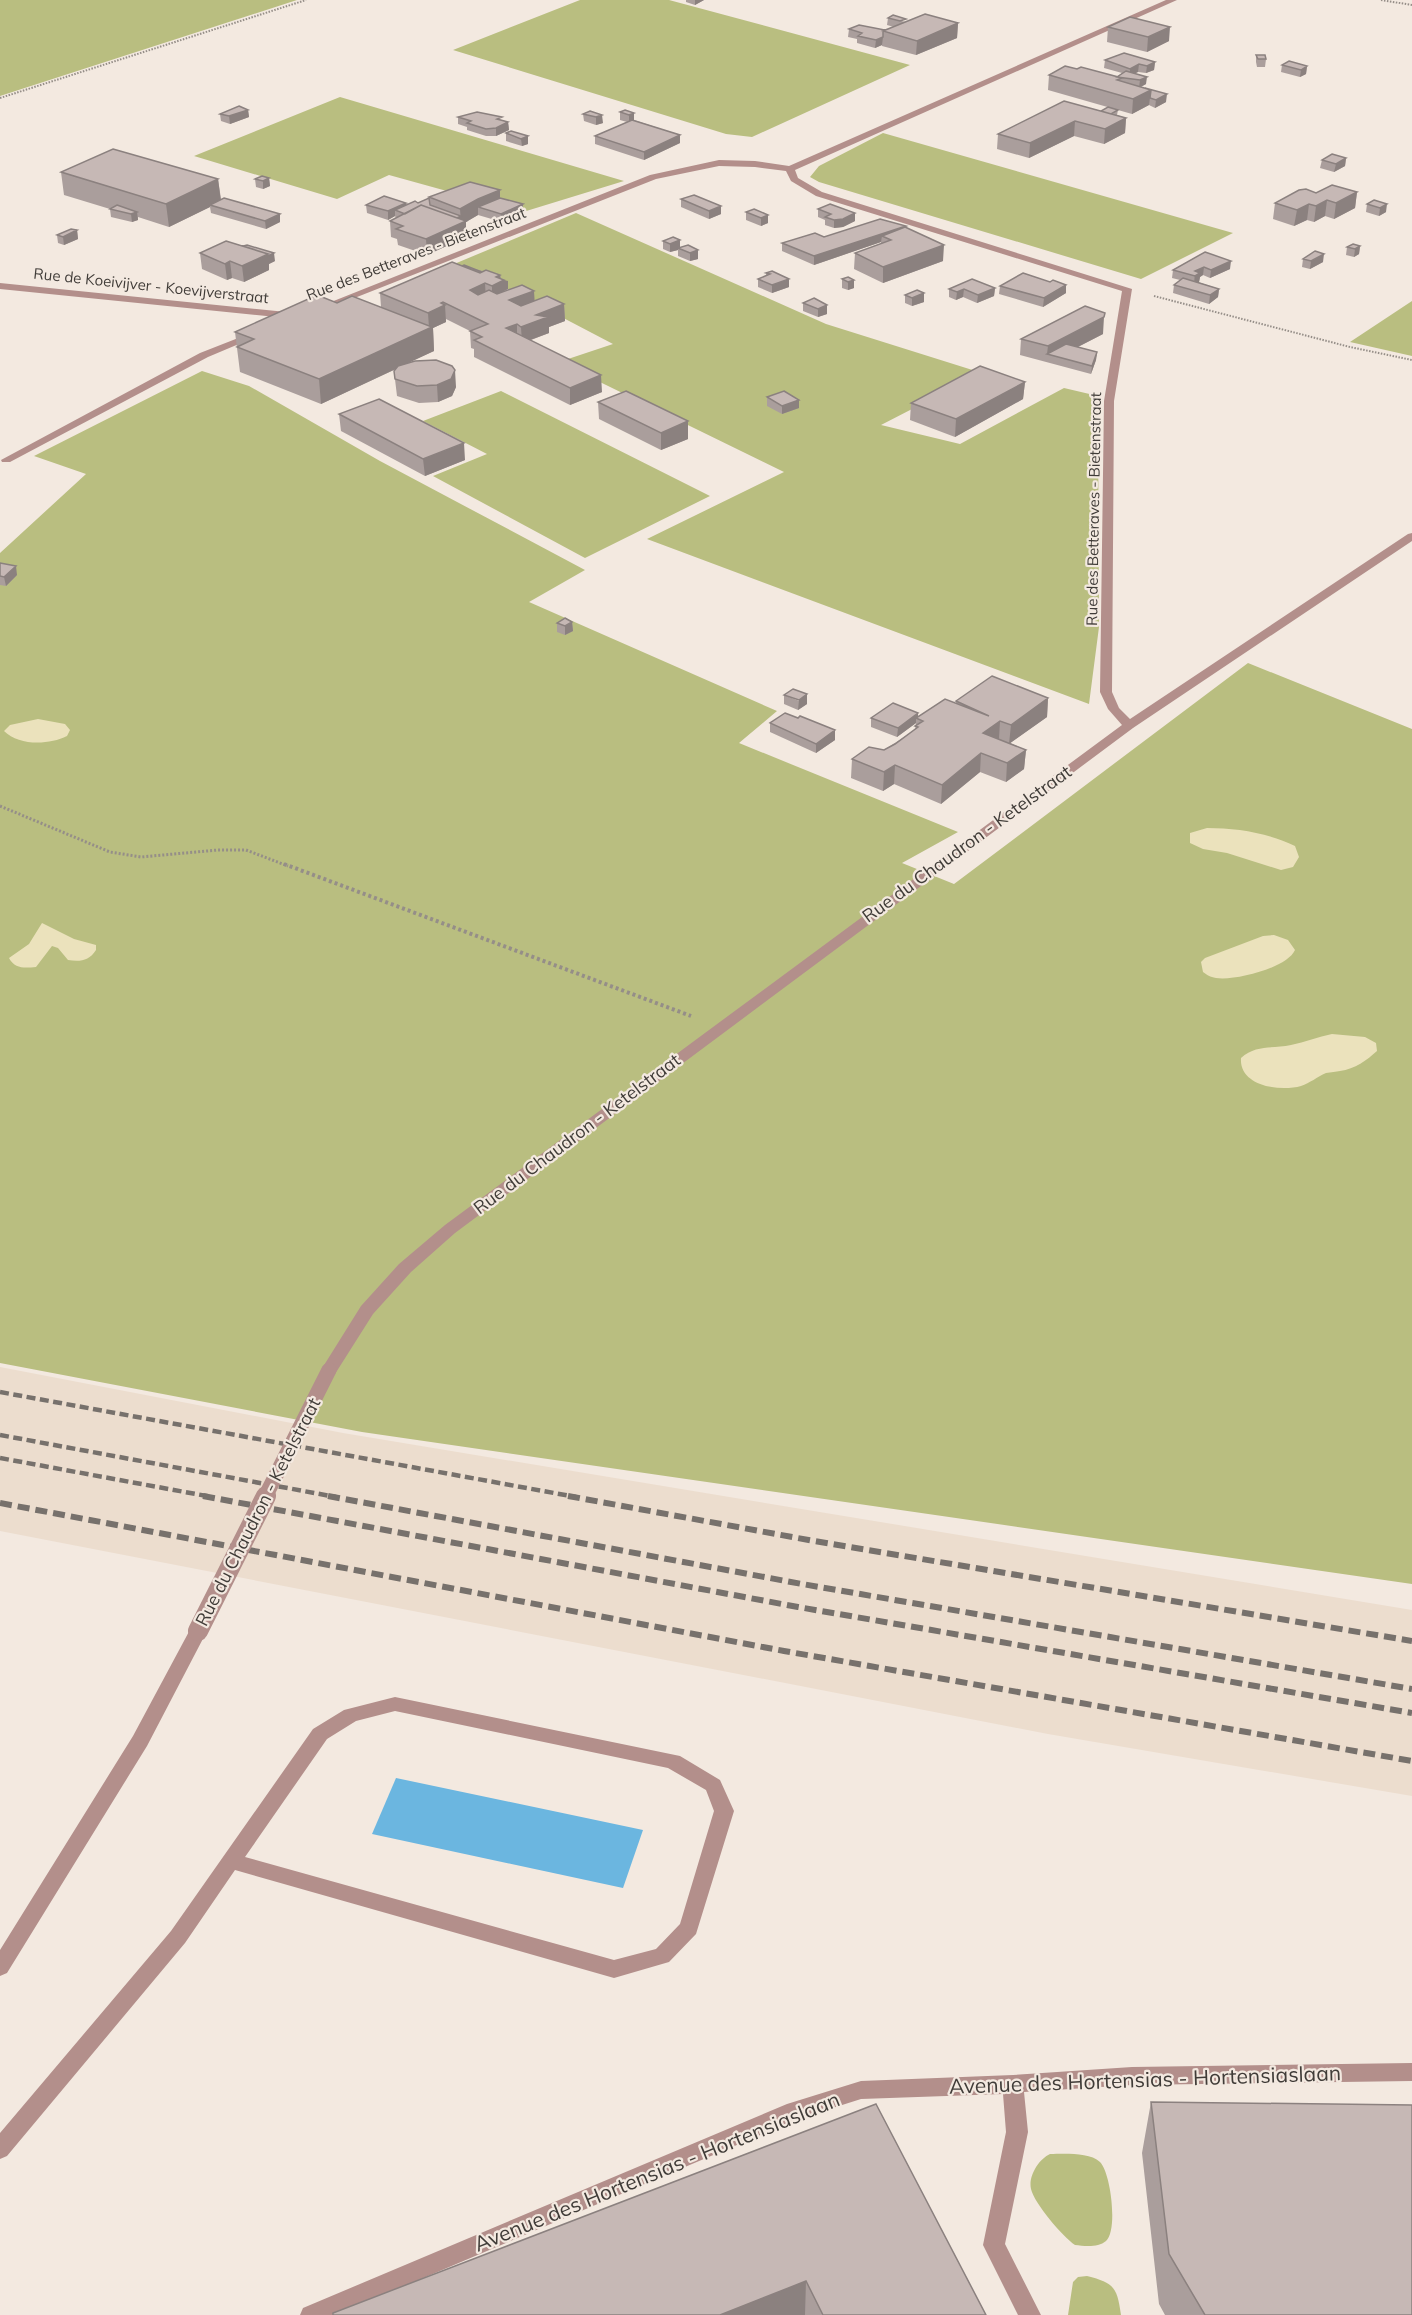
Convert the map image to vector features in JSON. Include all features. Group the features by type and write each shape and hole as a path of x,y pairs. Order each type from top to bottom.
{"street":[{"path":"1127,289 819,194 794,179 790,170 940,101 1173,0"},
{"name":"Rue des Betteraves - Bietenstraat","path":"278,325 653,177 718,164 755,164 790,170"},
{"name":"Rue de Koeivijver - Koevijverstraat","path":"0,286 300,316"},
{"name":"Rue des Betteraves - Bietenstraat","path":"1127,289 1109,401 1106,692 1114,709 1129,725"},
{"path":"6,460 204,356 268,329"},
{"name":"Rue du Chaudron - Ketelstraat","path":"0,1967 140,1741 329,1370 367,1310 405,1268 450,1229 1129,725 1412,536"},
{"path":"0,2149 178,1937 231,1861 320,1734 351,1714 395,1704 673,1761 713,1785 724,1811 690,1928 662,1956 615,1969 231,1861"},
{"name":"Avenue des Hortensias - Hortensiaslaan","path":"311,2315 794,2111 861,2090 1013,2084 1132,2076 1412,2072"},
{"path":"1013,2084 1017,2132 994,2245 1030,2315"}],"path":[{"path":"0,98 306,0"},
{"path":"1381,0 1412,5"},
{"path":"1127,289 1350,347 1412,360"},
{"path":"0,806 110,852 141,857 218,850 246,850 650,999 719,1028"}],"shaded area":[{"path":"0,1367 343,1433 1412,1610 1412,1796 1048,1734 0,1531"}],"green space":[{"path":"0,0 297,0 0,96"},
{"path":"580,0 669,0 910,65 752,137 726,134 453,50"},
{"path":"340,97 624,181 523,212 389,175 337,199 194,156"},
{"path":"883,133 1233,233 1141,279 819,182 810,177 819,166"},
{"path":"576,213 826,324 982,373 881,425 960,444 1064,388 1098,396 1099,627 1089,704 647,539 784,472 559,362 613,344 508,289 447,267"},
{"path":"1412,301 1412,356 1350,342"},
{"path":"202,371 249,386 380,461 585,570 529,602 777,711 739,743 958,832 902,863 954,884 1248,663 1412,729 1412,1584 362,1432 0,1363 0,553 86,474 34,456"},
{"path":"501,391 710,496 585,558 433,476 487,454 423,421"},
{"path":"1050,2154 1076,2154 1090,2157 1100,2162 1104,2168 1112,2202 1112,2226 1110,2235 1103,2243 1091,2246 1075,2245 1037,2203 1031,2189 1031,2179 1038,2164"},
{"path":"1087,2276 1104,2281 1113,2288 1118,2298 1121,2315 1068,2315 1073,2282 1078,2277"}],"sand":[{"path":"38,719 65,724 70,730 67,736 60,739 34,743 10,736 4,731 10,725"},
{"path":"1207,828 1241,830 1274,838 1295,846 1299,857 1293,867 1281,870 1227,853 1203,849 1190,843 1190,833"},
{"path":"42,923 74,939 96,945 96,950 87,959 72,961 68,960 58,948 52,946 36,967 17,966 9,958 29,944"},
{"path":"1274,935 1288,940 1295,950 1271,968 1225,978 1216,978 1203,972 1201,962 1205,958 1263,936"},
{"path":"1332,1034 1365,1037 1376,1043 1377,1051 1356,1066 1326,1073 1304,1085 1292,1088 1262,1085 1247,1075 1242,1067 1241,1058 1253,1051 1291,1045"}],"water":[{"path":"396,1778 643,1830 623,1888 372,1834"}],"building":[{"path":"925,14 958,23 917,41 883,31"},
{"path":"893,15 906,19 900,21 888,18"},
{"path":"1130,17 1170,27 1148,37 1108,27"},
{"path":"859,25 885,30 883,37 876,40 858,36 862,33 849,29"},
{"path":"1124,53 1155,62 1147,66 1139,64 1130,69 1105,60"},
{"path":"1256,55 1265,55 1266,59 1258,59"},
{"path":"1289,61 1307,66 1301,70 1282,65"},
{"path":"1065,66 1077,69 1081,67 1122,78 1117,80 1151,90 1133,99 1049,75"},
{"path":"1126,71 1147,77 1140,80 1117,77"},
{"path":"1145,88 1167,94 1156,100 1150,98 1151,90"},
{"path":"1064,101 1126,118 1105,129 1075,121 1030,143 998,134"},
{"path":"239,106 248,110 229,116 220,114"},
{"path":"1108,107 1118,110 1111,114 1101,111"},
{"path":"625,110 634,113 629,115 620,112"},
{"path":"590,111 602,115 596,117 583,114"},
{"path":"477,112 502,117 497,119 508,122 496,128 486,129 467,123 471,121 458,117"},
{"path":"632,120 680,135 644,152 595,136"},
{"path":"511,131 528,136 521,139 506,133"},
{"path":"113,149 218,179 166,204 61,172"},
{"path":"1332,154 1346,158 1336,164 1322,160"},
{"path":"262,176 269,178 263,181 255,179"},
{"path":"470,182 500,190 460,209 429,197"},
{"path":"1332,185 1357,192 1336,203 1327,200 1316,206 1309,204 1297,210 1275,203 1299,190 1306,189 1316,193"},
{"path":"694,195 721,206 709,211 681,199"},
{"path":"384,196 406,203 388,211 366,205"},
{"path":"224,198 280,214 265,221 210,205"},
{"path":"429,198 430,205 461,216 457,218 421,205 405,214 395,210 415,201 418,203"},
{"path":"500,198 523,204 501,214 478,207"},
{"path":"1374,200 1387,204 1380,208 1367,204"},
{"path":"830,204 855,213 843,219 834,220 825,217 831,214 818,209"},
{"path":"117,205 137,212 131,214 110,209"},
{"path":"421,205 466,221 426,239 396,229 403,226 390,221"},
{"path":"754,209 768,215 761,218 746,212"},
{"path":"880,219 906,226 814,256 782,243 815,233 824,237"},
{"path":"905,227 944,245 883,267 855,253 891,240 882,236"},
{"path":"71,229 77,230 63,237 57,235"},
{"path":"673,237 680,240 670,244 663,241"},
{"path":"226,241 268,254 242,266 230,261 225,264 200,253"},
{"path":"1353,244 1360,246 1355,249 1347,247"},
{"path":"247,245 274,253 268,256 268,254 243,246"},
{"path":"688,245 698,250 690,253 678,248"},
{"path":"1315,251 1324,254 1311,261 1303,259"},
{"path":"1205,252 1231,261 1211,270 1204,267 1195,271 1200,273 1195,276 1173,270"},
{"path":"452,262 480,273 486,270 500,275 496,277 504,280 492,286 485,283 470,290 478,295 489,290 497,294 522,285 534,291 509,300 521,306 547,296 564,304 536,315 548,317 521,327 517,324 506,328 601,375 570,388 474,340 482,337 470,331 488,324 443,302 441,303 445,305 428,313 380,293"},
{"path":"464,265 482,272 462,266"},
{"path":"772,271 789,279 772,285 758,279"},
{"path":"1023,273 1066,285 1044,298 1000,286"},
{"path":"848,277 854,280 848,282 842,279"},
{"path":"1183,278 1219,289 1210,295 1174,285"},
{"path":"972,279 995,288 978,295 964,289 957,292 949,289"},
{"path":"917,290 924,293 912,298 905,295"},
{"path":"317,295 337,303 352,296 432,327 319,379 237,347 254,339 235,332"},
{"path":"814,298 827,305 818,309 803,303"},
{"path":"1085,306 1105,313 1104,317 1048,346 1021,339"},
{"path":"1066,344 1097,352 1092,366 1047,354"},
{"path":"436,360 452,366 455,370 451,379 437,385 417,386 395,379 394,371 398,366 415,361"},
{"path":"980,366 1025,382 956,419 911,403"},
{"path":"626,391 688,421 661,433 598,402"},
{"path":"784,391 799,400 782,406 767,397"},
{"path":"379,399 464,443 423,459 339,414"},
{"path":"0,563 16,566 4,577 0,576"},
{"path":"565,618 572,622 565,626 557,623"},
{"path":"992,676 1048,698 1011,725 1000,721 983,733 1026,750 1007,763 981,753 942,785 895,765 884,772 852,759 869,747 884,750 895,744 923,721 916,718 945,699 989,716 956,701"},
{"path":"793,689 807,694 799,700 784,695"},
{"path":"893,703 918,713 898,728 871,718"},
{"path":"785,713 798,718 800,716 835,730 816,744 770,723"},
{"path":"1151,2102 1412,2105 1412,2315 1205,2315 1169,2254"},
{"path":"876,2104 986,2315 823,2315 806,2281 720,2315 333,2315 333,2313"}],"railway":[{"path":"0,1392 576,1497"},
{"path":"0,1435 336,1497"},
{"path":"0,1458 212,1497"},
{"path":"203,1496 798,1607 1412,1713"},
{"path":"328,1496 802,1584 1412,1689"},
{"path":"568,1496 814,1541 1412,1641"},
{"path":"0,1503 784,1651 1412,1761"}]}
